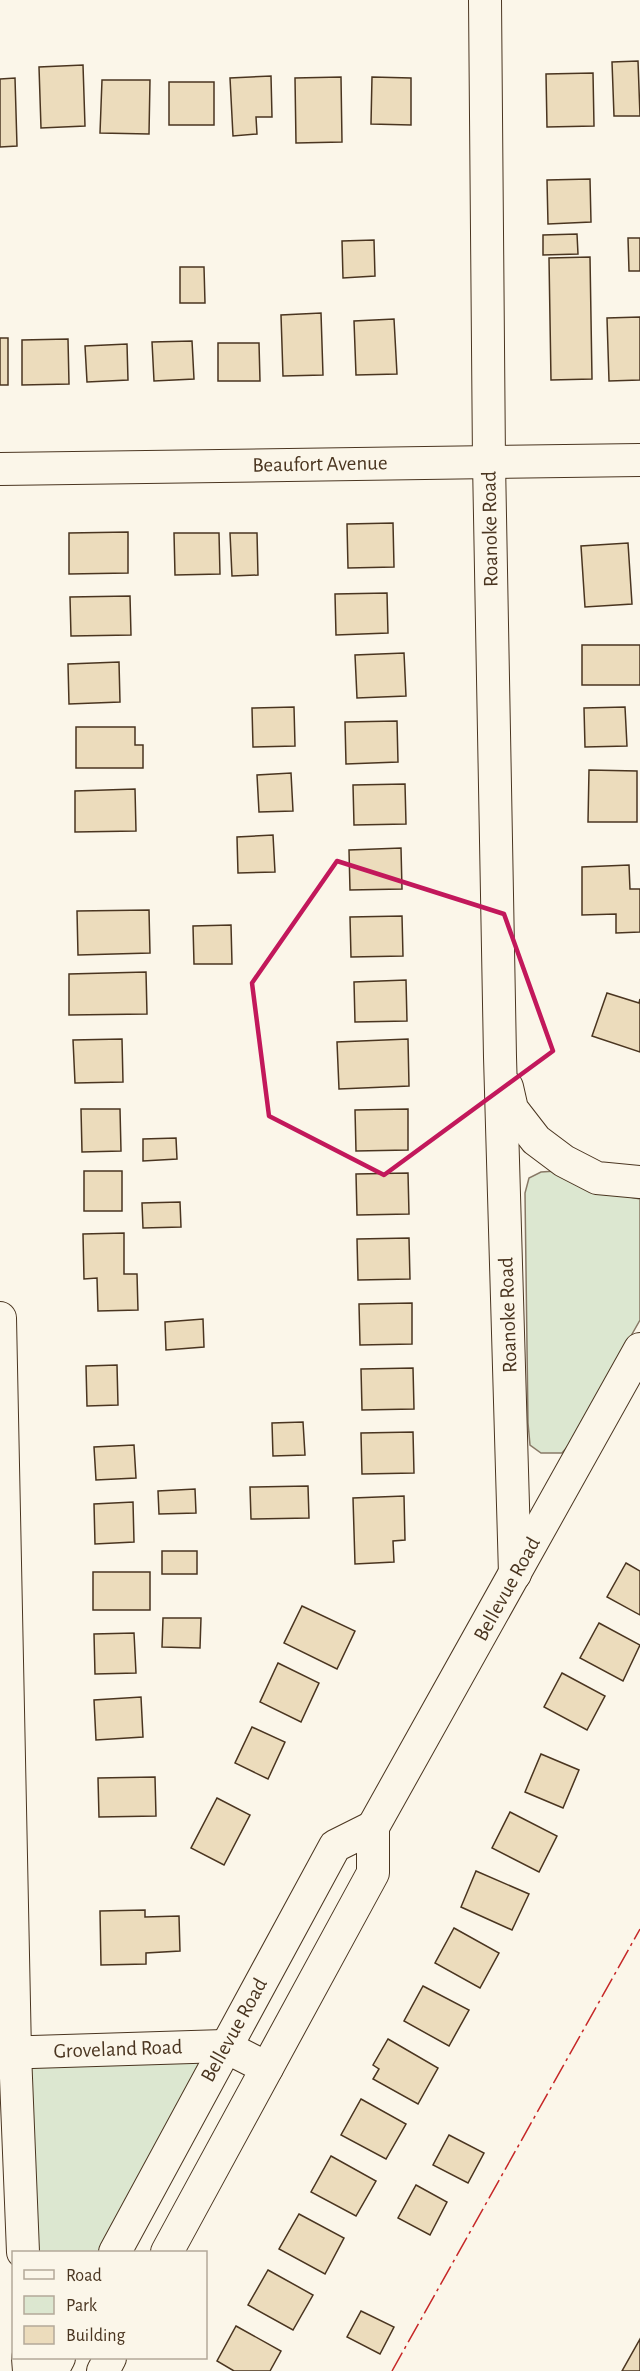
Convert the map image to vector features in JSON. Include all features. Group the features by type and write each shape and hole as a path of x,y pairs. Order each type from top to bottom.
{"street":[{"name":"Roanoke Road","path":"484,0 489,462 500,1057 515,1574"},
{"name":"Beaufort Avenue","path":"0,469 640,460"},
{"name":"Roanoke Road","path":"500,1057 512,1109 536,1140 564,1161 597,1178 640,1182"},
{"path":"0,1318 8,2053 23,2251"},
{"name":"Bellevue Road","path":"168,2251 373,1873 373,1827 640,1349"},
{"name":"Bellevue Road","path":"116,2251 224,2046 335,1846 373,1827"},
{"name":"Groveland Road","path":"8,2053 224,2046 267,2068"}],"highlighted area":[{"path":"337,861 504,914 553,1051 384,1175 269,1116 252,983"}],"green space":[{"path":"556,1171 595,1190 640,1199 640,1320 569,1445 562,1453 541,1453 530,1445 528,1423 525,1193 529,1178 541,1172"},
{"path":"211,2053 103,2251 31,2251 24,2062"}],"building":[{"path":"638,61 640,116 614,116 612,62"},
{"path":"83,65 85,126 41,128 39,67"},
{"path":"593,73 594,126 547,127 546,74"},
{"path":"271,76 272,117 256,117 257,134 233,136 230,78"},
{"path":"341,77 342,142 296,143 295,78"},
{"path":"372,77 411,78 411,125 371,124"},
{"path":"15,78 17,146 0,147 0,79"},
{"path":"102,80 150,80 149,134 100,133"},
{"path":"169,82 214,82 214,125 169,125"},
{"path":"590,179 591,222 548,224 547,180"},
{"path":"577,234 578,254 543,255 543,235"},
{"path":"628,238 640,238 640,271 629,271"},
{"path":"374,240 375,276 343,278 342,241"},
{"path":"590,257 592,379 551,380 549,258"},
{"path":"180,267 204,267 205,303 180,303"},
{"path":"321,313 323,375 283,376 281,315"},
{"path":"640,317 640,380 609,381 607,318"},
{"path":"394,319 397,374 356,375 354,321"},
{"path":"0,338 8,338 8,385 0,385"},
{"path":"68,339 69,384 22,385 22,340"},
{"path":"192,341 194,379 154,381 152,342"},
{"path":"218,343 259,343 260,381 218,381"},
{"path":"127,344 128,380 87,382 85,346"},
{"path":"393,523 394,567 348,568 347,524"},
{"path":"128,532 128,573 69,574 69,533"},
{"path":"174,533 219,533 220,574 175,575"},
{"path":"230,533 257,533 258,575 232,576"},
{"path":"628,543 632,604 585,607 581,546"},
{"path":"387,593 388,633 336,635 335,594"},
{"path":"130,596 131,635 71,636 70,597"},
{"path":"582,645 640,645 640,685 582,685"},
{"path":"404,653 406,696 357,698 355,655"},
{"path":"119,662 120,702 69,704 68,664"},
{"path":"294,707 295,746 253,747 252,708"},
{"path":"625,707 627,746 585,747 584,708"},
{"path":"397,721 398,762 346,764 345,722"},
{"path":"76,727 135,727 135,745 143,745 143,768 76,768"},
{"path":"589,770 637,771 637,822 588,822"},
{"path":"291,773 293,811 259,812 257,775"},
{"path":"405,784 406,824 354,825 353,785"},
{"path":"135,789 136,831 75,832 75,791"},
{"path":"273,835 275,872 238,873 237,837"},
{"path":"401,848 402,889 350,890 349,850"},
{"path":"629,865 630,889 640,889 640,932 616,933 616,914 582,915 582,867"},
{"path":"149,910 150,953 78,955 77,911"},
{"path":"402,916 403,956 351,957 350,917"},
{"path":"231,925 232,964 194,964 193,926"},
{"path":"146,972 147,1014 69,1015 69,974"},
{"path":"406,980 407,1021 355,1022 354,982"},
{"path":"607,993 639,1003 640,999 640,1052 592,1036"},
{"path":"122,1039 123,1082 75,1083 73,1040"},
{"path":"408,1039 409,1086 339,1089 337,1042"},
{"path":"81,1109 120,1109 121,1151 82,1152"},
{"path":"408,1109 408,1150 356,1151 355,1110"},
{"path":"176,1138 177,1159 143,1161 143,1139"},
{"path":"84,1171 122,1171 122,1211 84,1211"},
{"path":"408,1173 409,1214 357,1215 356,1174"},
{"path":"180,1202 181,1227 143,1228 142,1203"},
{"path":"124,1233 124,1274 137,1274 138,1310 98,1311 97,1278 84,1279 83,1234"},
{"path":"409,1238 410,1279 358,1280 357,1239"},
{"path":"412,1303 412,1344 360,1345 359,1304"},
{"path":"203,1319 204,1347 166,1350 165,1322"},
{"path":"117,1365 118,1405 87,1406 86,1366"},
{"path":"413,1368 414,1409 362,1410 361,1369"},
{"path":"303,1422 305,1455 273,1456 272,1423"},
{"path":"413,1432 414,1473 362,1474 361,1433"},
{"path":"134,1445 136,1478 96,1480 94,1447"},
{"path":"308,1486 309,1518 251,1519 250,1487"},
{"path":"195,1489 196,1513 159,1514 158,1491"},
{"path":"404,1496 405,1540 393,1541 394,1562 355,1564 353,1498"},
{"path":"133,1502 134,1542 95,1544 94,1504"},
{"path":"162,1551 197,1551 197,1574 162,1574"},
{"path":"626,1563 640,1571 640,1615 607,1597"},
{"path":"93,1572 150,1572 150,1610 93,1610"},
{"path":"302,1606 355,1631 337,1669 284,1643"},
{"path":"163,1618 201,1618 200,1648 162,1647"},
{"path":"599,1623 640,1645 623,1681 580,1658"},
{"path":"134,1633 136,1673 95,1674 94,1634"},
{"path":"278,1663 319,1683 301,1722 260,1702"},
{"path":"562,1673 605,1696 587,1730 544,1707"},
{"path":"141,1697 143,1737 96,1740 94,1700"},
{"path":"252,1727 285,1742 268,1779 235,1763"},
{"path":"541,1754 579,1770 563,1808 525,1792"},
{"path":"155,1777 156,1816 99,1817 98,1778"},
{"path":"217,1798 250,1815 224,1865 191,1848"},
{"path":"510,1812 557,1836 539,1872 492,1848"},
{"path":"476,1871 529,1894 512,1930 461,1907"},
{"path":"145,1910 145,1917 179,1916 180,1951 146,1953 146,1964 101,1965 100,1911"},
{"path":"454,1928 499,1953 480,1988 435,1963"},
{"path":"423,1986 469,2010 449,2046 404,2021"},
{"path":"388,2039 438,2068 418,2104 373,2079 379,2069 373,2065"},
{"path":"361,2099 406,2124 386,2159 341,2135"},
{"path":"449,2135 484,2153 468,2183 433,2165"},
{"path":"331,2156 376,2181 356,2216 311,2192"},
{"path":"416,2185 447,2202 430,2235 398,2218"},
{"path":"299,2214 344,2238 325,2274 279,2249"},
{"path":"268,2270 313,2295 293,2330 248,2305"},
{"path":"361,2311 394,2327 380,2354 347,2337"},
{"path":"236,2326 281,2351 270,2371 234,2371 217,2361"},
{"path":"640,2339 640,2371 622,2371"}],"power":[{"path":"392,2371 640,1929"}]}
